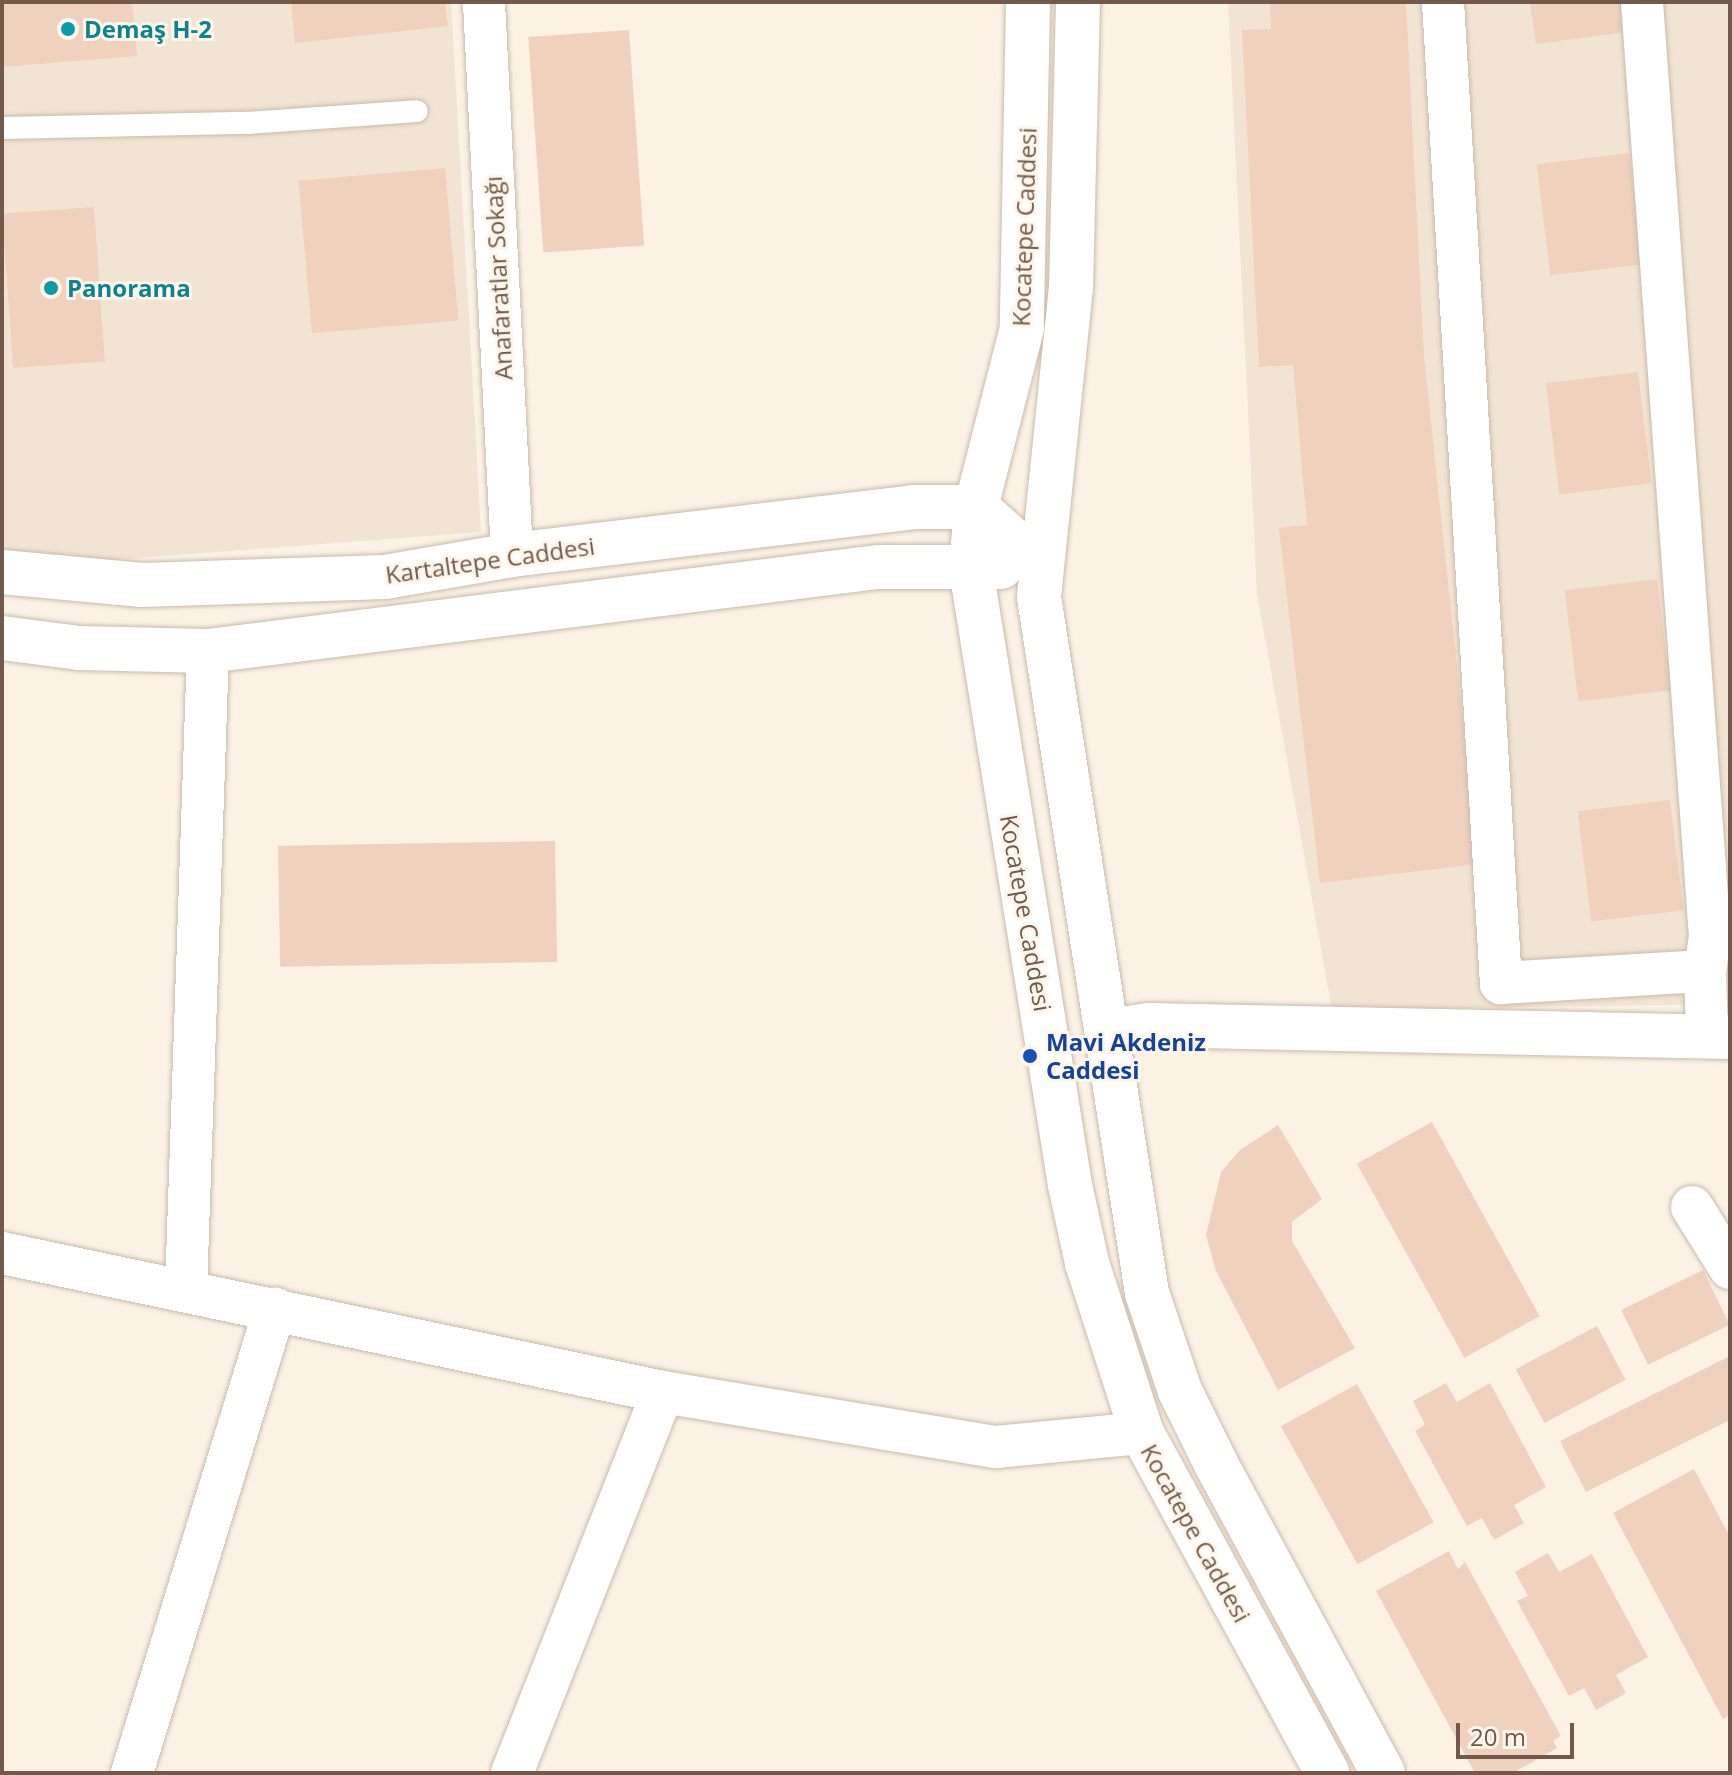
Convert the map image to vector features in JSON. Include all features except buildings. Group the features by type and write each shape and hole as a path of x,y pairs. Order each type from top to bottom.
{"main road":[{"name":"Kocatepe Caddesi","path":"1028,2 1022,328 976,507 971,569 1048,1044 1087,1263 1142,1433 1327,1773"},
{"name":"Kocatepe Caddesi","path":"1078,2 1071,287 1041,565 1045,656 1108,1031 1147,1293 1180,1391 1383,1773"},
{"name":"Kartaltepe Caddesi","path":"2,572 157,585 385,577 512,555 840,513 976,507"},
{"path":"976,507 1041,565"},
{"path":"2,638 79,648 208,651 878,567 971,569 1041,565"},
{"path":"1048,1044 1149,1025 1719,1036"}],"street":[{"name":"Anafaratlar Sokağı","path":"484,2 512,555"},
{"path":"1443,2 1501,983 1715,946"},
{"path":"1642,2 1715,946 1719,1036"},
{"path":"186,1290 208,651"},
{"path":"1692,1207 1730,1268"},
{"path":"2,1253 663,1392 996,1447 1142,1433"},
{"path":"132,1773 275,1309"},
{"path":"512,1773 663,1392"}],"lane":[{"path":"2,128 247,123 417,111"}],"shaded area":[{"path":"2,2 451,2 481,532 86,562 2,551"},
{"path":"1228,2 1730,2 1730,1004 1332,1010 1257,594"}],"place":[{"name":"Demaş H-2","path":"68,29"},
{"name":"Panorama","path":"51,288"},
{"name":"Mavi Akdeniz Caddesi","path":"1030,1056"}]}
